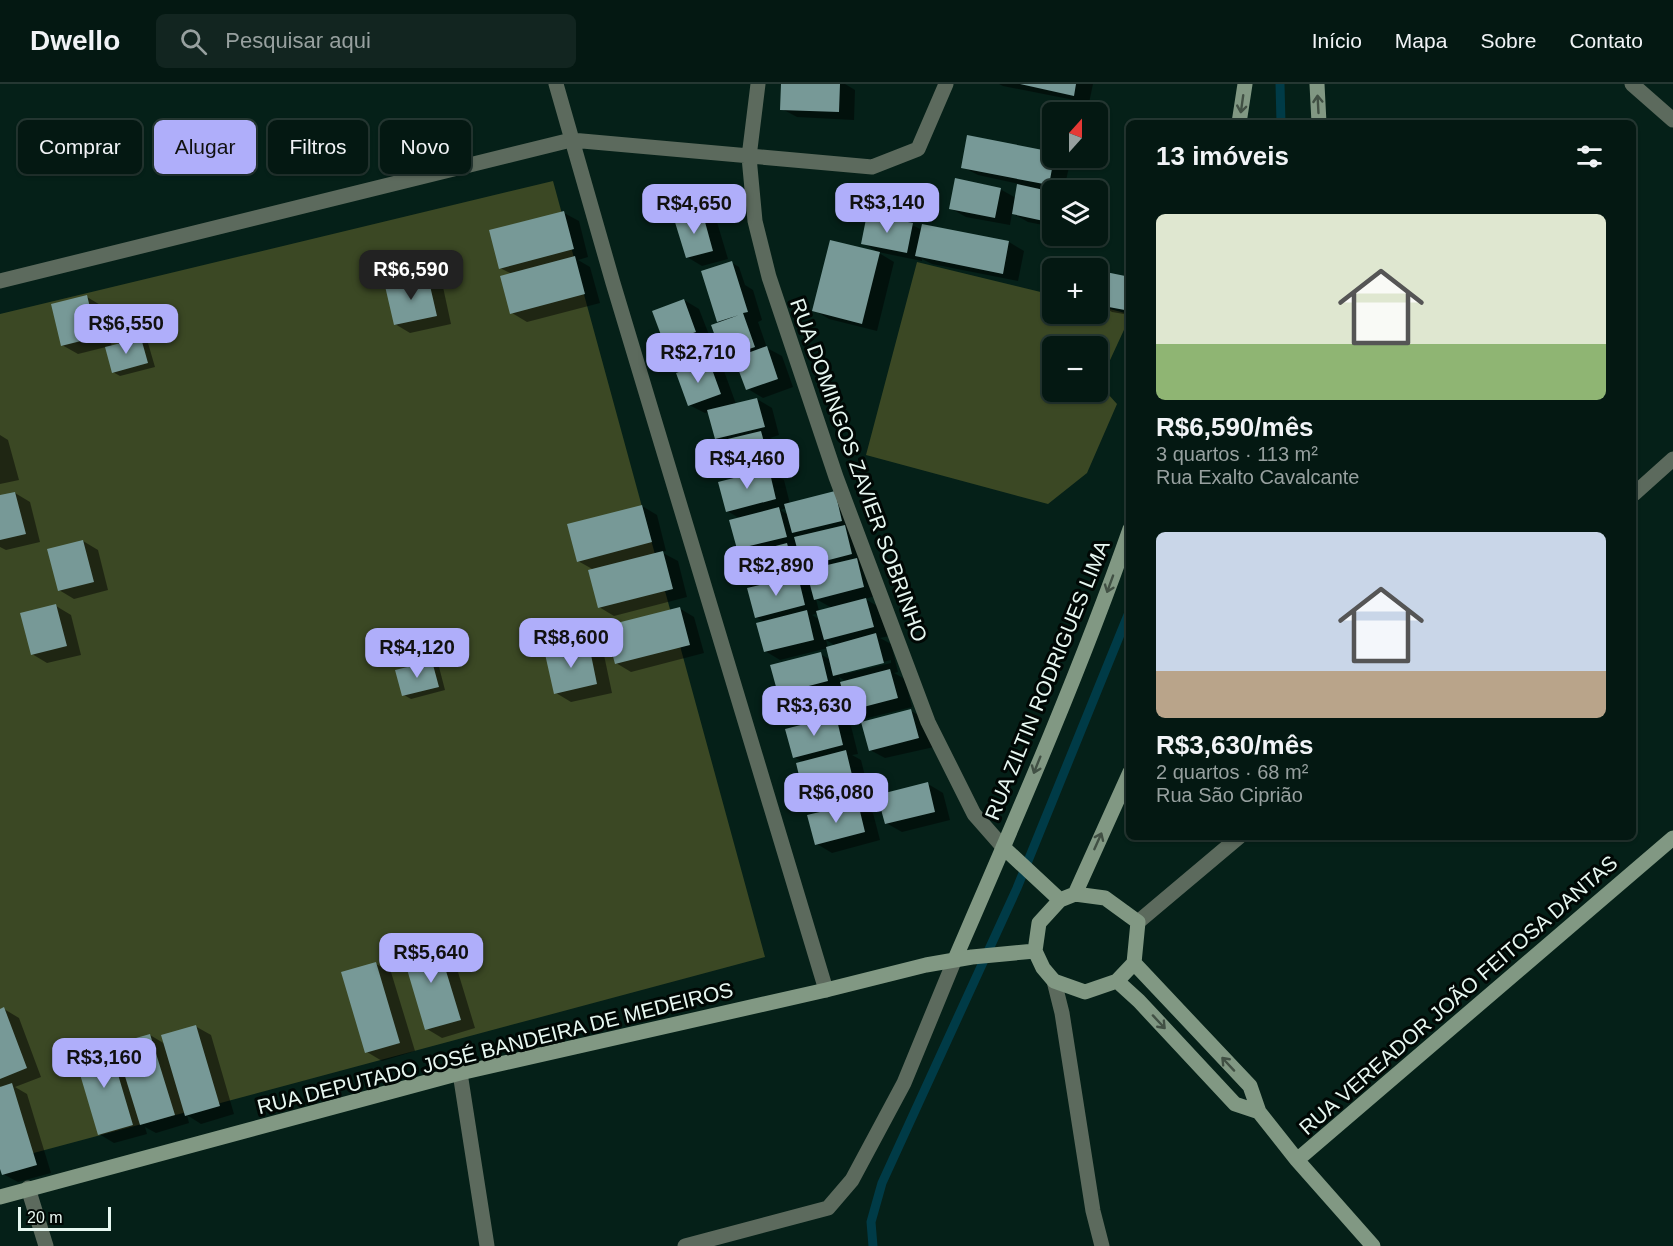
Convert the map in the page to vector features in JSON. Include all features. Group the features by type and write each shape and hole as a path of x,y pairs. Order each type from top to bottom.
{"street":[{"path":"556,84 826,990"},
{"name":"RUA DOMINGOS ZAVIER SOBRINHO","path":"758,84 749,157 755,221 769,277 836,477 928,722 974,814 1003,847"},
{"path":"0,281 571,140 872,167 918,149 946,84"},
{"path":"1239,120 1245,84"},
{"path":"1317,84 1319,120"},
{"path":"1632,84 1673,120"},
{"path":"1636,492 1673,459"},
{"name":"RUA ZILTIN RODRIGUES LIMA","path":"955,959 1110,585 1126,540"},
{"path":"1074,894 1126,781"},
{"name":"RUA VEREADOR JOÃO FEITOSA DANTAS","path":"1297,1160 1673,838"},
{"path":"1054,981 1085,992 1117,981 1134,963 1138,922 1235,840"},
{"path":"1003,847 1060,900"},
{"path":"1102,1246 1093,1211 1062,1013 1054,981 1043,968 1035,951 1040,923 1060,900 1074,894 1106,897 1138,922"},
{"name":"RUA DEPUTADO JOSÉ BANDEIRA DE MEDEIROS","path":"0,1197 460,1074 955,959 1035,951"},
{"path":"685,1246 828,1208 852,1180 904,1083 955,959"},
{"path":"1134,963 1250,1086 1259,1112 1297,1160 1372,1246"},
{"path":"1117,981 1139,1001 1235,1104 1259,1112"},
{"path":"460,1074 487,1246"},
{"path":"28,1188 46,1246"}],"green space":[{"path":"553,181 765,957 0,1162 0,314"},
{"path":"917,262 1042,292 1042,324 1108,324 1108,309 1126,313 1126,326 1108,364 1108,336 1042,336 1042,402 1108,402 1108,394 1117,404 1087,473 1048,504 866,455"}],"building":[{"path":"781,84 840,84 839,112 780,110"},
{"path":"1020,84 1076,84 1074,96"},
{"path":"967,135 1042,150 1042,168 1052,168 1050,180 1042,180 1042,184 961,168"},
{"path":"955,178 1001,188 995,218 949,209"},
{"path":"1017,184 1042,190 1042,221 1012,214"},
{"path":"564,211 574,249 499,269 489,230"},
{"path":"702,211 713,251 686,258 674,219"},
{"path":"867,214 913,223 907,253 861,244"},
{"path":"922,224 1009,241 1003,274 915,256"},
{"path":"830,240 880,252 862,324 812,311"},
{"path":"575,256 585,294 510,314 500,276"},
{"path":"732,261 748,312 743,313 755,347 723,358 711,325 739,315 717,322 701,271"},
{"path":"1108,272 1126,276 1126,310 1108,307"},
{"path":"428,277 437,316 394,325 385,286"},
{"path":"87,295 97,337 61,346 51,304"},
{"path":"684,299 696,332 664,343 652,311"},
{"path":"141,338 148,363 112,373 105,347"},
{"path":"767,346 778,379 746,390 734,358"},
{"path":"709,361 721,394 688,406 676,373"},
{"path":"757,398 765,427 715,439 707,410"},
{"path":"761,431 769,460 718,473 711,443"},
{"path":"769,469 776,499 726,512 718,482"},
{"path":"835,491 842,521 792,533 784,504"},
{"path":"15,492 26,534 0,540 0,495"},
{"path":"642,505 652,542 577,562 567,524"},
{"path":"779,507 787,537 737,549 729,520"},
{"path":"845,525 852,554 802,567 794,537"},
{"path":"83,540 94,582 58,591 47,549"},
{"path":"787,543 795,573 744,585 737,556"},
{"path":"663,551 673,589 598,608 588,570"},
{"path":"857,558 864,587 814,600 806,570"},
{"path":"798,576 805,605 755,618 747,588"},
{"path":"866,598 874,627 824,640 816,611"},
{"path":"56,604 67,646 31,655 20,613"},
{"path":"680,607 690,645 615,664 605,626"},
{"path":"807,610 814,640 764,652 756,623"},
{"path":"876,633 884,663 833,676 826,647"},
{"path":"589,645 597,684 554,694 545,654"},
{"path":"821,652 828,681 778,694 770,665"},
{"path":"432,661 439,687 402,696 395,670"},
{"path":"890,669 898,698 848,711 840,682"},
{"path":"911,709 919,738 869,751 861,722"},
{"path":"836,716 843,745 793,758 785,729"},
{"path":"846,750 853,779 803,792 796,763"},
{"path":"928,782 935,812 885,824 877,795"},
{"path":"858,803 865,832 815,845 807,815"},
{"path":"436,938 461,1020 425,1030 401,949"},
{"path":"376,962 400,1043 365,1053 341,972"},
{"path":"4,1007 27,1068 0,1079 0,1009"},
{"path":"196,1025 220,1106 185,1116 161,1035"},
{"path":"150,1034 175,1115 140,1125 115,1044"},
{"path":"109,1044 133,1125 98,1135 74,1054"},
{"path":"12,1083 37,1165 2,1175 0,1169 0,1087"}],"waterway":[{"path":"1280,84 1281,120"},
{"path":"873,1246 871,1222 882,1183 1017,888 1126,620"}]}
